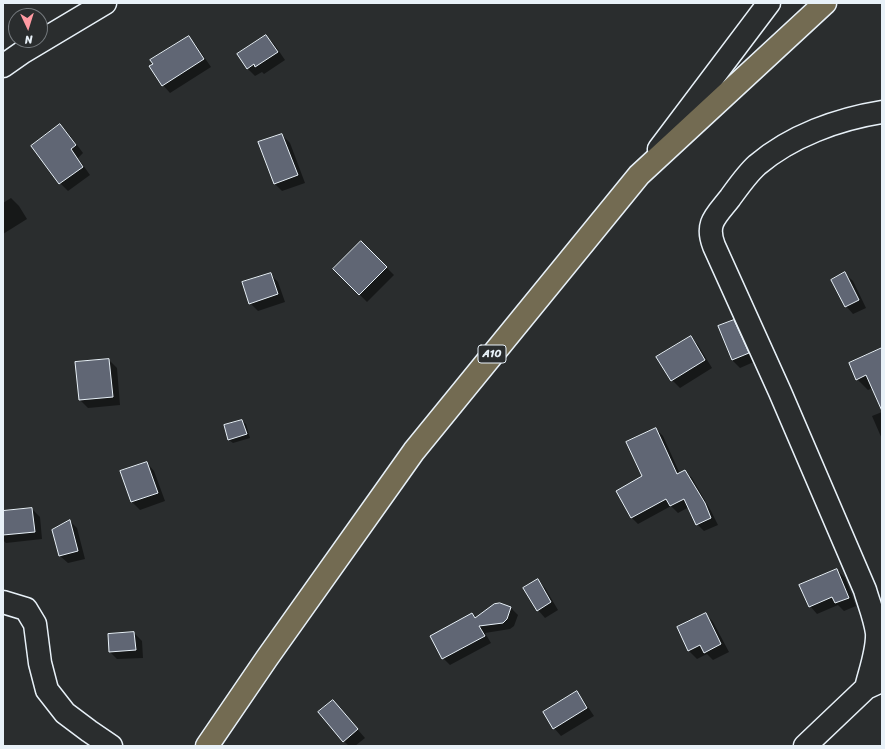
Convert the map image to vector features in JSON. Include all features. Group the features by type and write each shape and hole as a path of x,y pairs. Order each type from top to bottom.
{"main road":[{"name":"A10","path":"207,746 267,658 414,452 639,175 825,3"}],"street":[{"path":"3,66 23,52 106,3"},
{"path":"639,175 769,3"},
{"path":"805,746 874,685 877,634 874,617 867,597 780,392 714,246 710,229 713,220 718,213 756,166 781,147 798,138 841,121 882,112"},
{"path":"3,602 26,608 35,624 40,663 48,690 65,713 89,732 111,746"}],"building":[{"path":"266,35 278,52 255,67 254,64 247,69 237,54"},
{"path":"189,36 204,59 162,86 149,66 153,64 150,60"},
{"path":"60,124 76,145 71,149 83,167 59,184 31,146"},
{"path":"282,134 298,175 274,184 258,142"},
{"path":"361,241 387,267 359,295 333,269"},
{"path":"845,272 859,300 845,307 831,280"},
{"path":"271,273 278,294 249,304 242,282"},
{"path":"734,320 749,353 732,360 718,326"},
{"path":"691,336 705,360 671,381 656,357"},
{"path":"882,348 882,411 866,375 856,380 849,363"},
{"path":"109,359 113,397 79,400 75,362"},
{"path":"242,420 247,434 228,440 224,425"},
{"path":"656,428 677,474 685,470 705,503 711,518 696,525 684,499 670,506 666,499 631,518 616,491 642,476 626,442"},
{"path":"147,462 158,493 131,502 120,471"},
{"path":"32,508 35,532 3,535 3,511"},
{"path":"70,520 78,551 59,556 52,530"},
{"path":"837,569 849,598 835,603 832,597 809,607 799,585"},
{"path":"538,579 551,602 537,611 523,588"},
{"path":"500,603 511,607 507,619 503,623 479,626 485,636 442,659 430,636 472,613 475,618 494,604"},
{"path":"706,613 721,644 704,653 700,645 688,651 677,627"},
{"path":"134,632 136,650 109,652 108,634"},
{"path":"577,691 587,708 553,729 543,712"},
{"path":"333,700 358,729 343,742 318,712"}]}
